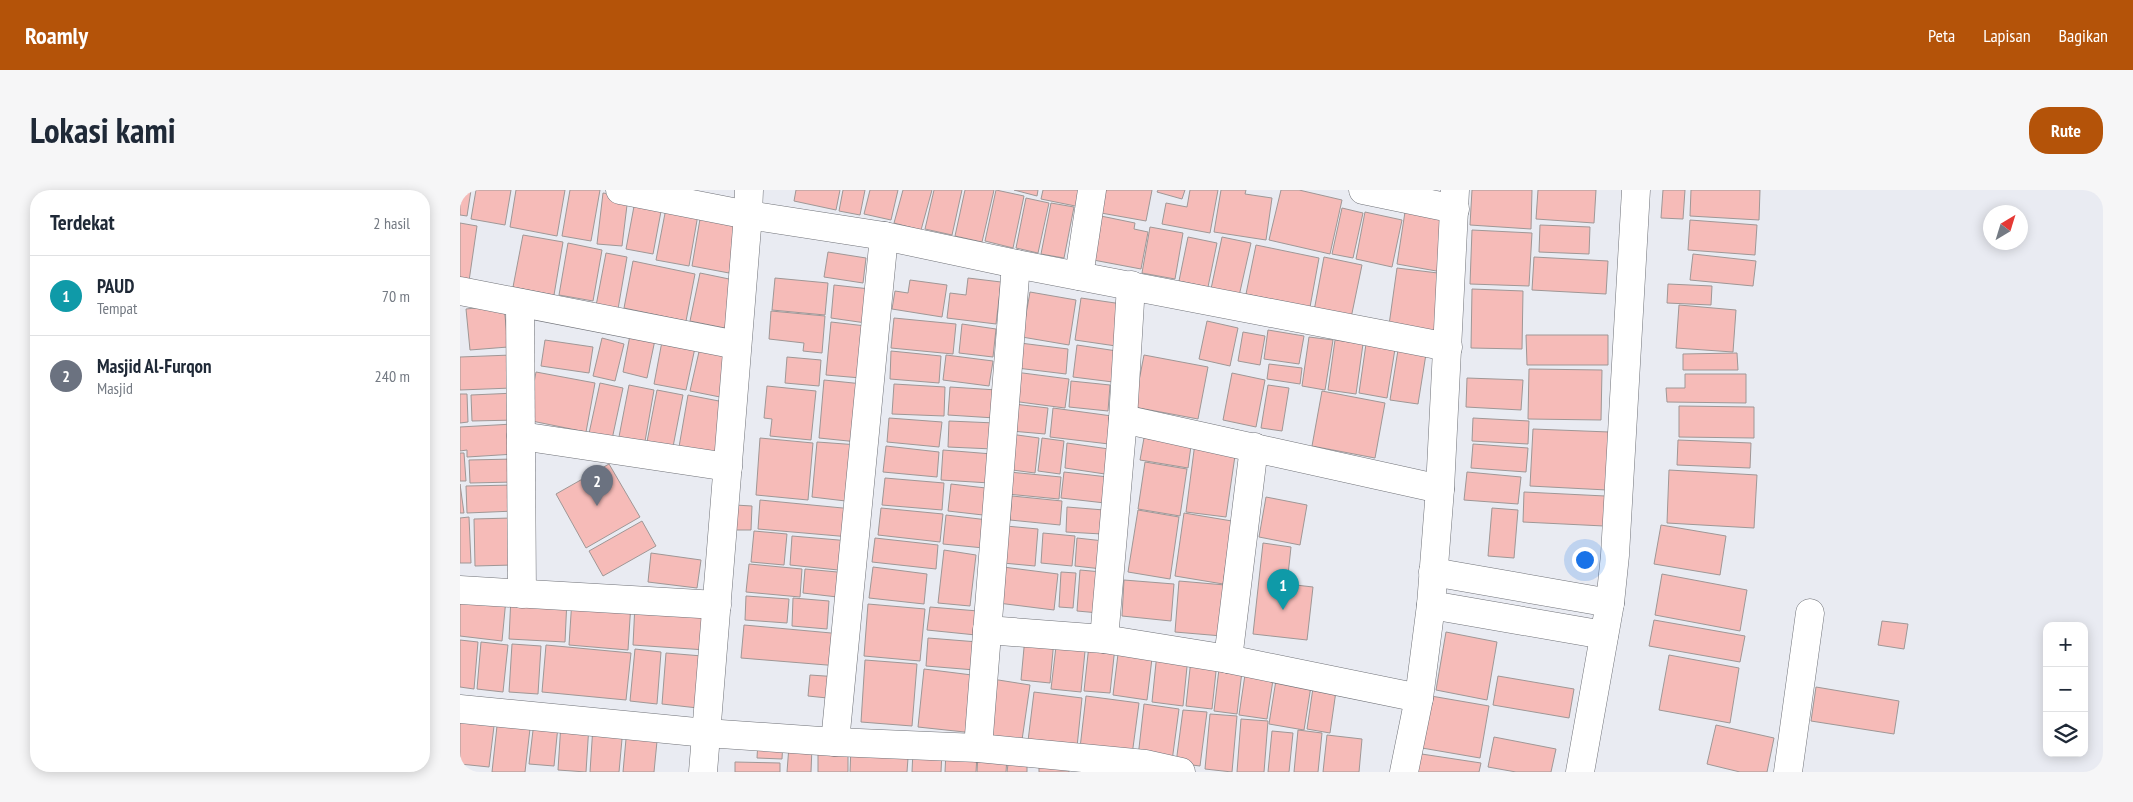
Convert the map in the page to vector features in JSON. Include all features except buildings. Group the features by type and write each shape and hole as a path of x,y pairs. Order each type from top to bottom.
{"street":[{"path":"620,190 749,202 884,236 1016,264 1448,347"},
{"path":"1079,276 1092,190"},
{"path":"1363,190 1455,200 1440,489 1431,605 1419,698 1404,772"},
{"path":"1586,771 1610,603 1619,494 1636,190"},
{"path":"703,772 749,202"},
{"path":"834,742 884,236"},
{"path":"978,748 1016,264"},
{"path":"1104,640 1123,419 1131,285"},
{"path":"460,291 737,345"},
{"path":"520,303 522,594"},
{"path":"1123,419 1440,489"},
{"path":"521,436 728,467"},
{"path":"1228,659 1254,448"},
{"path":"1433,572 1610,603"},
{"path":"460,590 717,606"},
{"path":"1431,605 1604,636"},
{"path":"1788,772 1810,613"},
{"path":"987,630 1104,640 1228,659 1419,698"},
{"path":"460,709 706,733 834,742 978,748 1181,772"}],"place":[{"name":"Masjid Al-Furqon","path":"597,506"},
{"name":"PAUD","path":"1283,610"}]}
